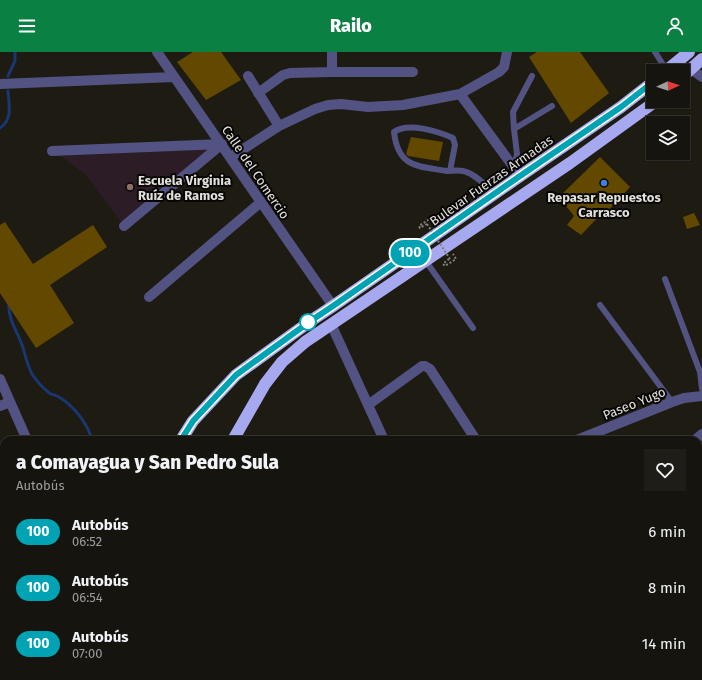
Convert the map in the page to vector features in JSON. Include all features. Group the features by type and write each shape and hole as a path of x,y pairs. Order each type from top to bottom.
{"highway":[{"path":"674,64 689,52"},
{"path":"690,70 702,59"},
{"name":"Bulevar Fuerzas Armadas","path":"184,436 193,421 236,375 312,320 495,194 517,172 621,107 646,87"},
{"path":"236,436 264,384 282,362 305,342 570,163 646,108"},
{"path":"193,421 193,436"}],"street":[{"name":"Calle del Comercio","path":"157,52 333,306"},
{"path":"332,52 332,72"},
{"path":"231,157 279,126 315,108 341,104 368,107 403,105 460,94 504,68 507,52"},
{"path":"258,93 283,74 290,73 413,72"},
{"path":"690,74 702,77"},
{"path":"248,76 279,126"},
{"path":"0,84 174,78"},
{"path":"460,94 517,172"},
{"path":"52,151 222,144"},
{"path":"124,226 222,144"},
{"path":"149,297 260,202"},
{"path":"331,324 382,436"},
{"path":"368,405 422,366 425,366 430,369 473,436"},
{"path":"0,379 25,436"},
{"name":"Paseo Yugo","path":"587,436 672,402 684,398 702,396"},
{"path":"0,406 10,402"}],"lane":[{"path":"655,52 662,64"},
{"path":"517,172 518,154 514,129 514,112 532,76"},
{"path":"514,129 552,106"},
{"path":"450,171 454,145 453,138 443,134 411,127 400,128 394,132 395,144 404,160 416,166 450,171 464,171 480,180 495,194"},
{"path":"425,260 473,328"},
{"path":"665,279 700,372 702,389"},
{"path":"600,305 672,402"}],"path":[{"path":"431,218 419,226 420,228 427,224 450,259 443,264 445,266 456,259"}],"shaded area":[{"name":"Escuela Virginia Ruíz de Ramos","path":"210,149 122,223 86,175 61,156"}],"building":[{"path":"193,52 221,52 241,80 206,100 177,62"},
{"path":"537,52 580,52 609,93 571,123 529,57"},
{"path":"411,137 443,142 439,161 408,156 406,154"},
{"path":"600,157 630,187 609,210 607,208 581,235 567,225 574,216 559,197"},
{"path":"694,213 700,225 687,229 683,217"},
{"path":"5,222 33,264 93,225 107,247 50,285 74,323 36,348 0,293 0,225"}],"waterway":[{"path":"8,76 15,61 15,52"},
{"path":"0,128 9,116 8,91"},
{"path":"9,305 10,317 32,374 48,392 58,396 75,410 84,422 91,436"}],"bus line":[{"name":"100","path":"184,436 193,421 236,375 312,320 621,107 646,87"}],"place":[{"name":"Repasar Repuestos Carrasco","path":"604,183"},
{"name":"Escuela Virginia Ruíz de Ramos","path":"130,187"}]}
